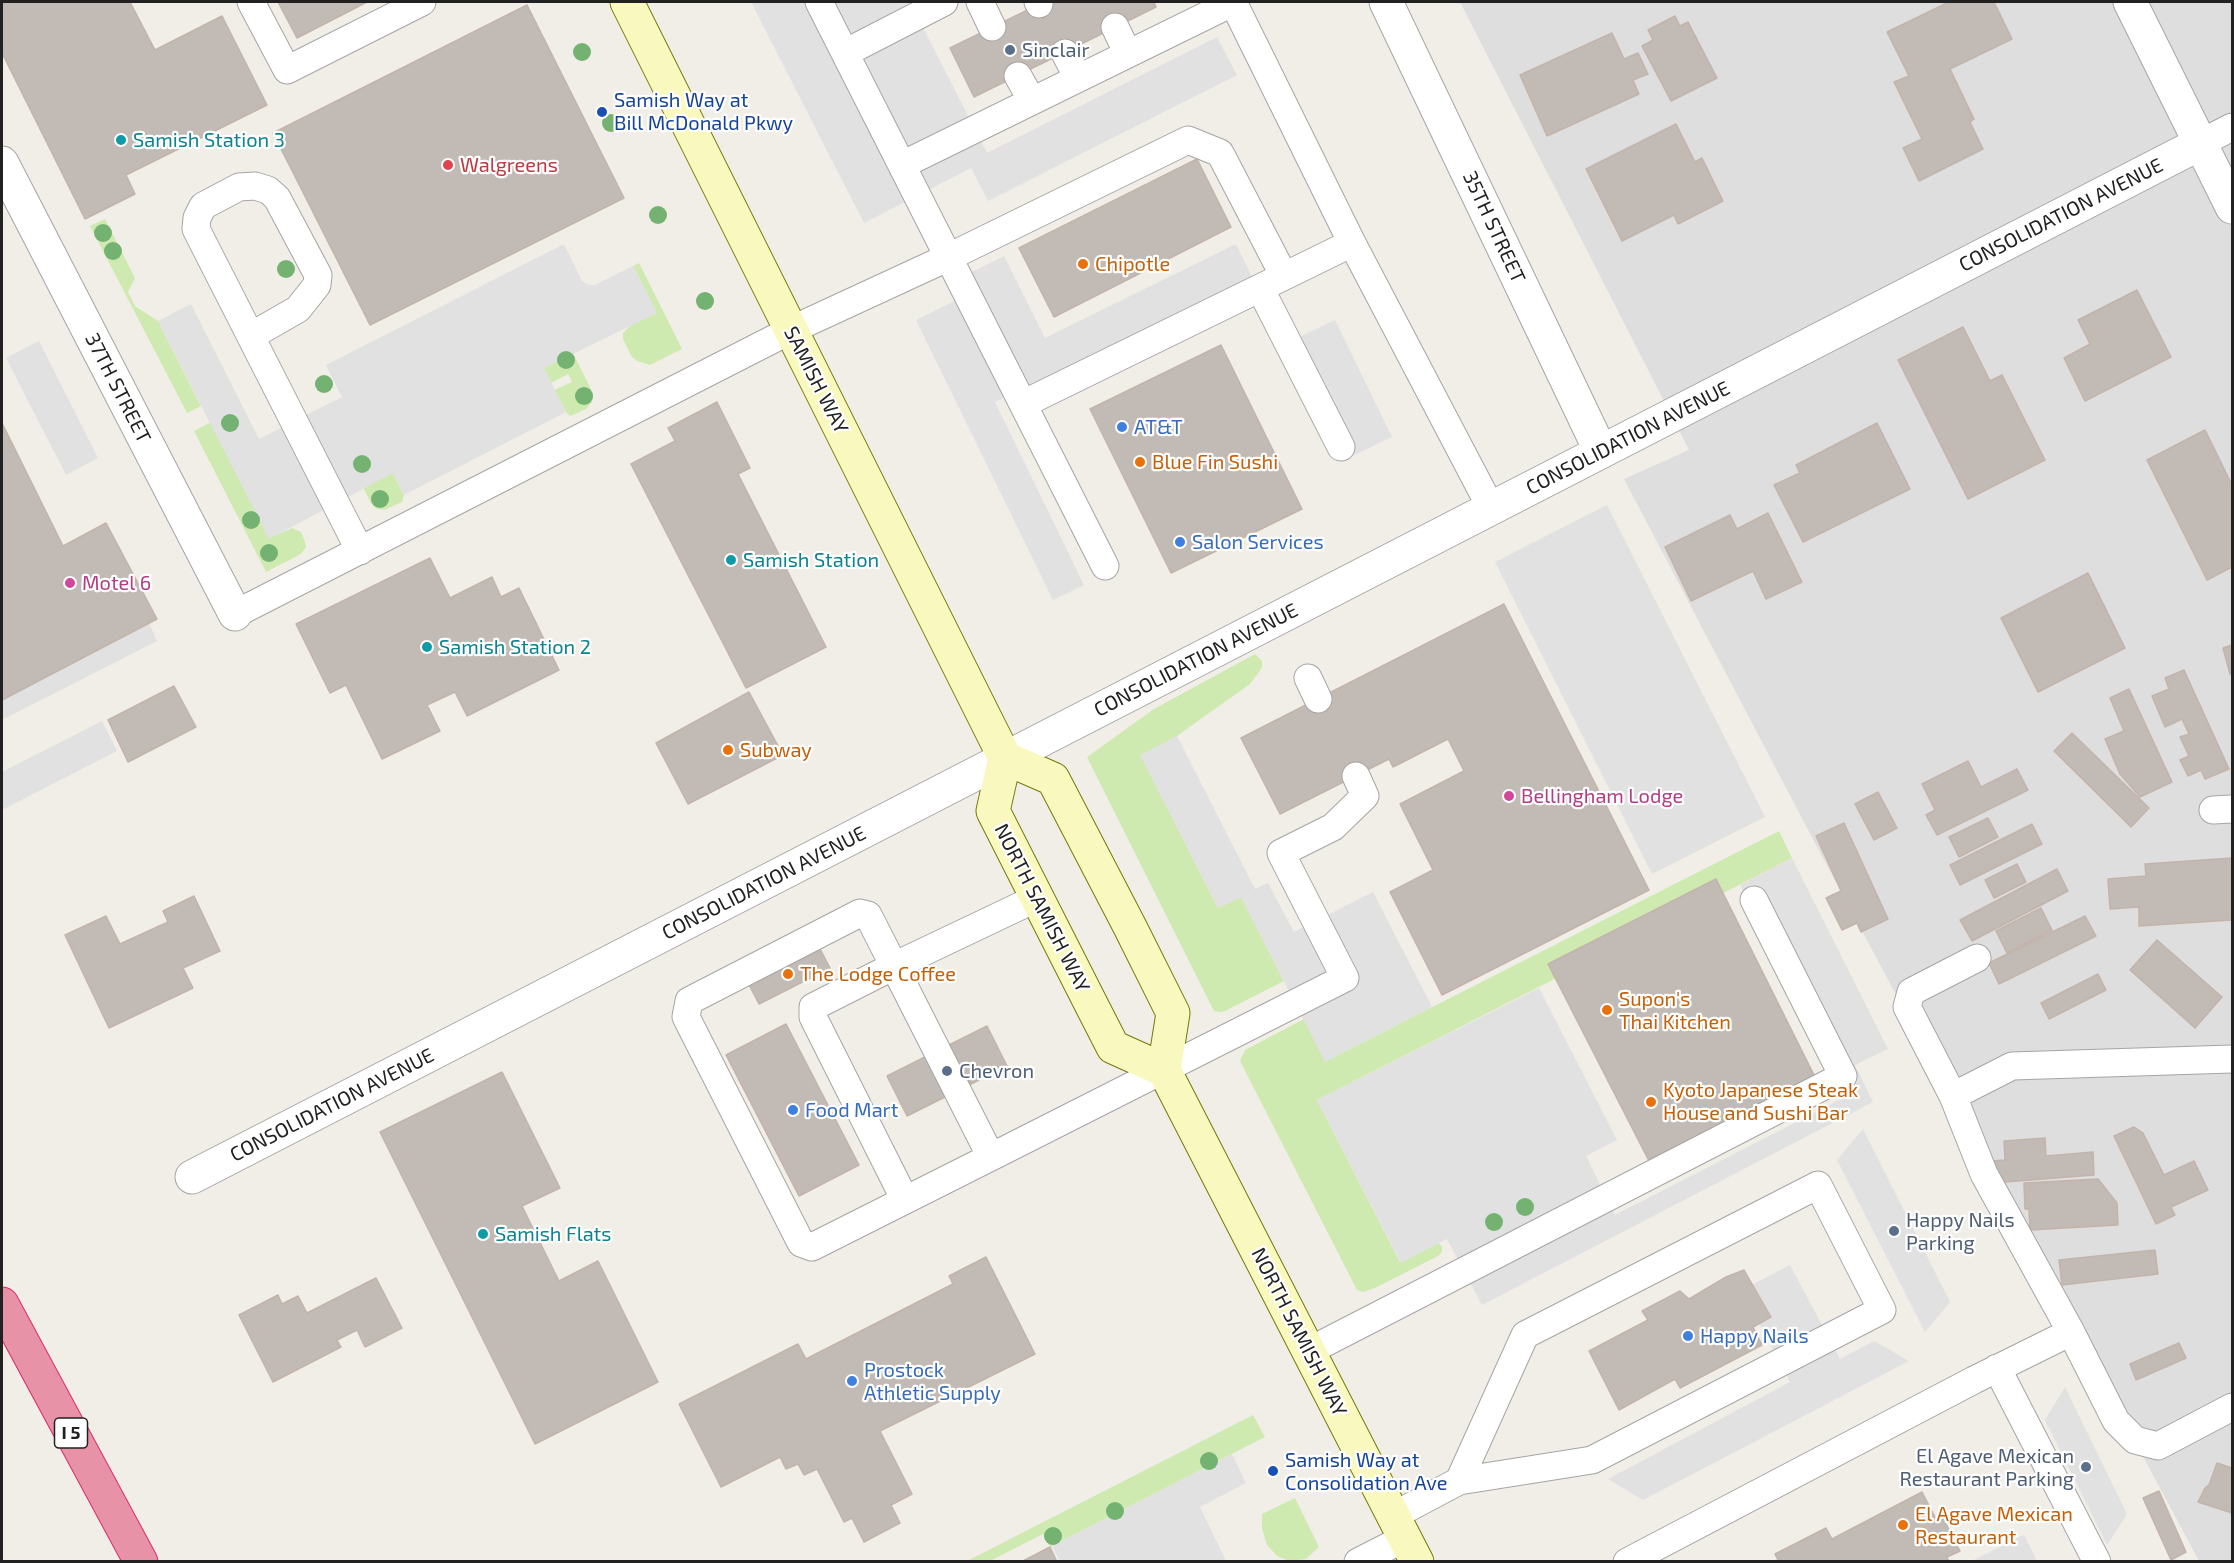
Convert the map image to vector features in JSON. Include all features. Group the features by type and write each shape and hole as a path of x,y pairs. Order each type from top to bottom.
{"highway":[{"name":"I 5","path":"2,1304 141,1562"}],"main road":[{"name":"SAMISH WAY","path":"627,2 1005,758"},
{"name":"NORTH SAMISH WAY","path":"1005,758 993,811 1113,1047 1164,1070 1405,1538"},
{"path":"1005,758 1053,779 1130,927 1173,1013 1164,1070"}],"street":[{"name":"35TH STREET","path":"1386,2 1601,452"},
{"path":"2130,2 2232,207"},
{"name":"CONSOLIDATION AVENUE","path":"192,1177 2201,143"},
{"name":"37TH STREET","path":"2,163 235,614"}],"lane":[{"path":"251,2 287,70 422,2"},
{"path":"819,2 1105,566"},
{"path":"845,53 944,2"},
{"path":"980,2 992,27"},
{"path":"902,165 1234,2 1352,243 1491,508"},
{"path":"1115,27 1128,54"},
{"path":"1065,52 1078,78"},
{"path":"1018,76 1032,101"},
{"path":"2201,143 2232,127"},
{"path":"235,614 790,330 949,257 1188,140 1220,153 1284,276"},
{"path":"251,336 298,309 317,285 318,275 277,198 268,190 255,186 239,187 203,206 197,218 196,229 360,551"},
{"path":"1023,404 1352,243"},
{"path":"1260,288 1341,447"},
{"path":"991,1157 868,915 860,913 688,1002 686,1017 801,1243 812,1247 905,1200 991,1157 1164,1070 1346,978 1281,853 1333,827 1365,796 1356,776"},
{"path":"905,1200 813,1017 813,1007 1037,898"},
{"path":"1309,1351 1843,1076 1754,900"},
{"path":"1977,958 1911,992 1907,1007 1953,1096 1984,1174 2071,1332 2116,1421 2135,1440 2158,1446 2232,1407"},
{"path":"1953,1096 2012,1066 2232,1059"},
{"path":"1358,1562 1405,1538 1459,1481 1525,1335 1818,1185 1882,1310 1592,1460 1459,1481"},
{"path":"1627,1562 1997,1368 2071,1332"},
{"path":"1997,1368 2097,1562"}],"shaded area":[{"path":"751,2 910,2 987,153 1217,37 1237,75 988,201 971,168 864,223"},
{"path":"1460,2 2232,2 2232,1561 2199,1561 1816,845 1624,479 1689,450"},
{"path":"564,244 582,281 589,285 595,285 633,266 657,313 544,368 566,412 404,495 393,473 269,539 158,321 191,304 259,439 342,397 326,365"},
{"path":"1236,244 1252,277 995,402 1084,585 1053,600 916,320 979,289 972,272 1004,256 1045,338"},
{"path":"1335,320 1392,437 1348,458 1291,341"},
{"path":"39,341 98,458 66,475 6,358"},
{"path":"1607,505 1765,817 1652,874 1495,562"},
{"path":"149,623 157,641 2,720 2,700"},
{"path":"102,721 117,751 2,810 2,772"},
{"path":"1177,736 1255,889 1268,883 1294,932 1373,892 1432,1007 1325,1062 1241,897 1218,908 1140,755"},
{"path":"1792,858 1888,1049 1855,1065 1873,1102 1482,1305 1447,1239 1401,1263 1317,1100 1539,988 1617,1140 1586,1156 1615,1215 1847,1096 1740,885"},
{"name":"Happy Nails Parking","path":"1863,1129 1950,1302 1925,1332 1837,1160"},
{"path":"1790,1265 1840,1359 1874,1341 1909,1361 1643,1500 1608,1479 1790,1382 1742,1290"},
{"name":"El Agave Mexican Restaurant Parking","path":"2065,1387 2127,1514 2107,1545 2045,1420"},
{"path":"1232,1454 1246,1483 1200,1507 1226,1561 1060,1561 1052,1546"},
{"path":"2023,1535 2037,1561 1972,1561"}],"green space":[{"path":"105,219 135,278 128,292 135,306 158,321 201,406 187,413 90,226"},
{"path":"639,263 682,349 650,365 632,357 623,339 623,333 632,324 656,312 633,266"},
{"path":"573,353 592,391 593,398 586,409 570,416 554,390 572,382 568,374 551,383 540,361"},
{"path":"242,406 269,538 292,528 301,532 306,547 301,554 266,572 194,431"},
{"path":"352,465 393,473 404,495 402,502 384,510 375,508"},
{"path":"1255,654 1262,661 1262,668 1250,684 1177,736 1141,756 1218,908 1241,897 1284,981 1219,1012 1214,1011 1087,757 1154,709"},
{"path":"1779,831 1792,858 1317,1100 1400,1262 1438,1243 1442,1246 1442,1252 1438,1256 1377,1287 1363,1292 1357,1290 1240,1061 1245,1050 1304,1019 1326,1061"},
{"path":"1253,1415 1265,1437 1050,1547 1043,1534 990,1561 965,1562"},
{"path":"1295,1498 1319,1547 1306,1559 1289,1561 1277,1556 1267,1545 1262,1529 1262,1514"}],"building":[{"name":"Samish Station 3","path":"2,2 130,2 155,50 222,16 267,105 126,175 135,194 85,219 2,53"},
{"path":"278,2 367,2 297,38"},
{"name":"Sinclair","path":"1044,2 1154,2 1156,7 974,97 950,48"},
{"path":"1949,2 1994,2 2012,39 1950,69 1974,119 1970,122 1983,149 1919,181 1903,148 1922,139 1894,82 1909,76 1887,32"},
{"name":"Walgreens","path":"527,5 624,198 370,325 273,133"},
{"path":"1675,16 1680,26 1688,22 1717,78 1671,101 1642,46 1653,40 1648,30"},
{"path":"1612,33 1624,59 1638,53 1648,74 1633,80 1639,94 1547,136 1520,75"},
{"path":"1676,124 1695,162 1702,158 1723,201 1678,224 1674,215 1622,241 1586,169"},
{"path":"1197,159 1231,227 1054,317 1019,248"},
{"path":"2137,290 2171,357 2085,401 2064,358 2090,344 2078,320"},
{"path":"1963,327 1990,381 2002,375 2045,460 1968,499 1898,360"},
{"path":"1221,345 1302,509 1171,573 1090,409"},
{"name":"Samish Station","path":"717,402 750,468 738,474 826,647 746,688 631,464 675,441 668,428"},
{"name":"Motel 6","path":"2,423 63,546 106,523 157,619 2,700"},
{"path":"1877,423 1910,489 1803,542 1774,485 1800,473 1796,465"},
{"path":"2205,430 2232,485 2232,567 2207,580 2147,460"},
{"path":"1768,513 1802,582 1766,599 1753,571 1691,601 1665,547 1730,515 1737,529"},
{"name":"Samish Station 2","path":"430,558 450,598 492,577 501,597 519,588 559,670 467,716 455,692 427,705 440,731 382,759 346,685 330,693 296,624"},
{"path":"2088,573 2125,648 2038,692 2001,618"},
{"name":"Bellingham Lodge","path":"1504,604 1649,890 1442,995 1390,892 1433,870 1400,804 1464,771 1448,739 1393,767 1389,759 1280,814 1241,738"},
{"path":"2232,645 2232,673 2230,674 2223,648"},
{"path":"2184,670 2229,769 2205,779 2201,770 2188,776 2180,760 2189,756 2180,737 2189,734 2182,719 2165,727 2152,696 2169,689 2165,678"},
{"path":"174,686 196,727 128,762 108,720"},
{"path":"2129,689 2172,782 2140,797 2120,774 2105,739 2124,731 2110,698"},
{"path":"749,692 783,755 688,804 656,743"},
{"path":"2072,733 2149,808 2131,827 2054,751"},
{"path":"1968,761 1981,787 2017,769 2028,790 1937,835 1926,815 1935,810 1922,784"},
{"path":"1878,792 1897,828 1874,840 1855,804"},
{"path":"1988,818 1998,837 1959,857 1949,837"},
{"path":"1844,823 1888,919 1861,932 1857,923 1842,930 1826,898 1841,891 1816,836"},
{"path":"2032,824 2042,844 1960,885 1950,865"},
{"path":"2232,858 2232,920 2139,926 2139,907 2110,909 2108,879 2146,876 2145,864"},
{"path":"2017,864 2026,882 1994,898 1985,880"},
{"path":"2057,869 2068,891 1972,941 1960,920"},
{"path":"1716,879 1815,1077 1649,1161 1548,964"},
{"path":"194,896 220,951 183,968 193,988 109,1028 65,935 106,916 120,944 168,922 163,911"},
{"path":"2041,908 2052,930 2007,953 1996,931"},
{"path":"2085,916 2096,936 1999,984 1989,963"},
{"path":"2157,940 2222,997 2195,1028 2130,970"},
{"name":"The Lodge Coffee","path":"818,945 830,968 759,1004 747,981"},
{"path":"2098,974 2106,990 2049,1019 2041,1003"},
{"name":"Food Mart","path":"786,1024 859,1165 799,1196 726,1055"},
{"name":"Chevron","path":"987,1026 1007,1066 907,1116 887,1076"},
{"name":"Samish Flats","path":"502,1072 560,1188 522,1206 559,1281 598,1261 658,1382 535,1444 380,1132"},
{"path":"2134,1127 2143,1133 2164,1175 2194,1161 2208,1190 2171,1207 2175,1215 2156,1224 2114,1136"},
{"path":"2045,1138 2046,1156 2093,1152 2094,1175 1993,1183 1991,1161 2005,1160 2004,1141"},
{"path":"2098,1179 2117,1203 2118,1225 2030,1230 2029,1209 2025,1209 2024,1183"},
{"path":"2155,1250 2158,1274 2062,1285 2059,1260"},
{"name":"Prostock Athletic Supply","path":"986,1257 1035,1354 880,1431 912,1494 891,1505 900,1523 864,1542 852,1518 844,1522 817,1469 804,1475 798,1464 786,1469 780,1457 721,1487 679,1404 798,1344 806,1359 953,1284 949,1276"},
{"name":"Happy Nails","path":"1744,1270 1771,1317 1753,1327 1762,1345 1680,1388 1675,1379 1619,1410 1589,1351 1648,1320 1642,1311 1680,1291 1689,1299 1726,1277"},
{"path":"376,1278 402,1328 365,1347 357,1330 337,1340 341,1347 273,1382 239,1315 278,1295 282,1304 298,1296 307,1313"},
{"path":"2179,1343 2186,1358 2136,1380 2130,1364"},
{"path":"2217,1463 2232,1468 2232,1513 2198,1502 2209,1485"},
{"path":"2159,1491 2186,1552 2171,1560 2143,1498"},
{"name":"El Agave Mexican Restaurant","path":"1922,1492 1937,1521 1943,1518 1960,1551 1947,1557 1949,1562 1779,1562 1775,1554 1826,1528 1832,1539"},
{"path":"1050,1547 1057,1562 1021,1562"}],"place":[{"name":"Sinclair","path":"1010,50"},
{"name":"Samish Way at Bill McDonald Pkwy","path":"602,112"},
{"name":"Samish Station 3","path":"121,140"},
{"name":"Walgreens","path":"448,165"},
{"name":"Chipotle","path":"1083,264"},
{"name":"AT&T","path":"1122,427"},
{"name":"Blue Fin Sushi","path":"1140,462"},
{"name":"Salon Services","path":"1180,542"},
{"name":"Samish Station","path":"731,560"},
{"name":"Motel 6","path":"70,583"},
{"name":"Samish Station 2","path":"427,647"},
{"name":"Subway","path":"728,750"},
{"name":"Bellingham Lodge","path":"1509,796"},
{"name":"The Lodge Coffee","path":"788,974"},
{"name":"Supon's Thai Kitchen","path":"1607,1010"},
{"name":"Chevron","path":"947,1071"},
{"name":"Kyoto Japanese Steak House and Sushi Bar","path":"1651,1102"},
{"name":"Food Mart","path":"793,1110"},
{"name":"Happy Nails Parking","path":"1894,1231"},
{"name":"Samish Flats","path":"483,1234"},
{"name":"Happy Nails","path":"1688,1336"},
{"name":"Prostock Athletic Supply","path":"852,1381"},
{"name":"El Agave Mexican Restaurant Parking","path":"2086,1467"},
{"name":"Samish Way at Consolidation Ave","path":"1273,1471"},
{"name":"El Agave Mexican Restaurant","path":"1903,1525"}]}
